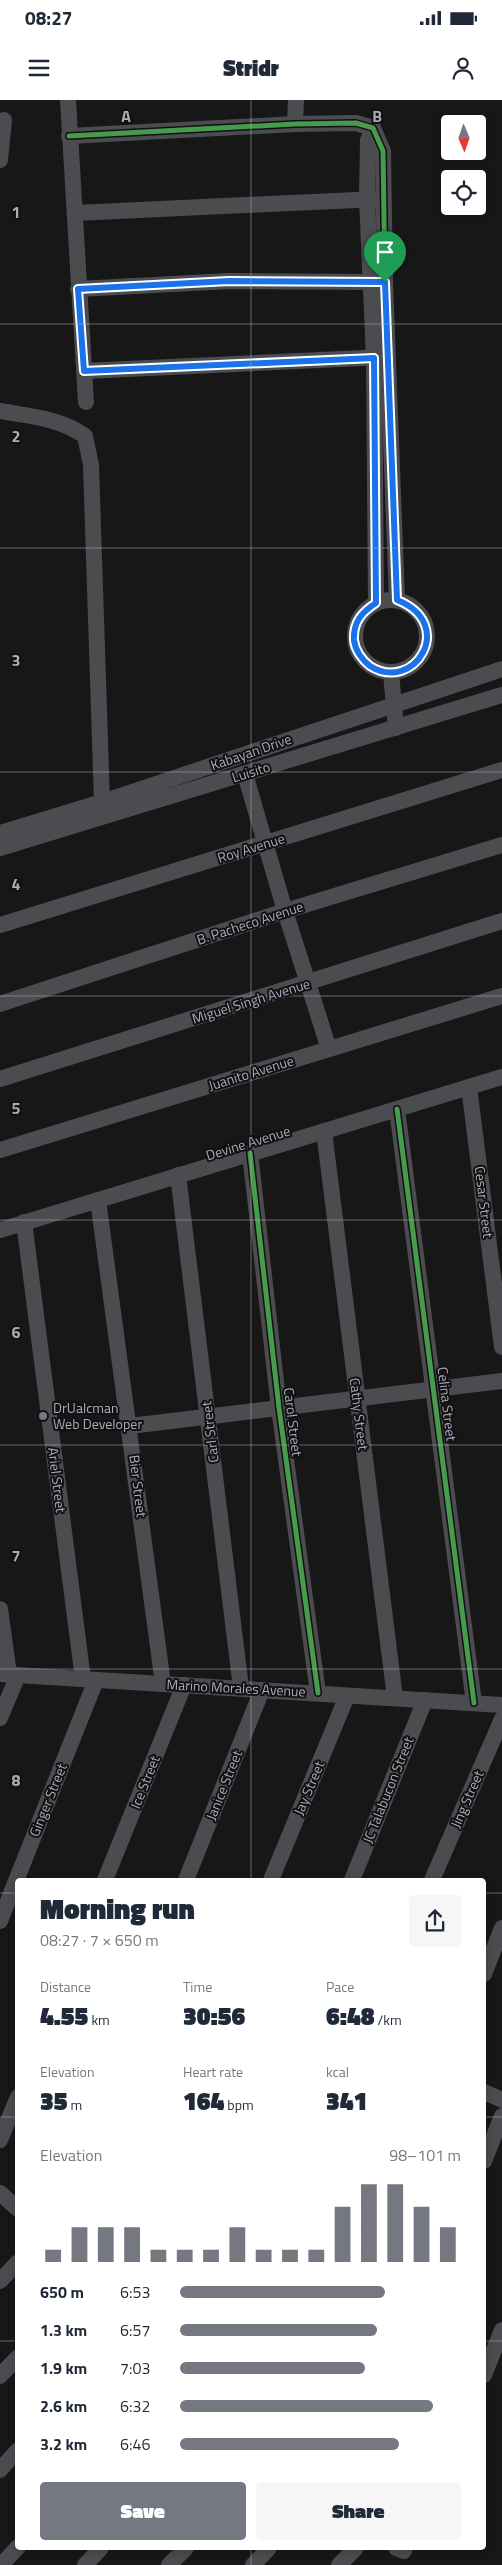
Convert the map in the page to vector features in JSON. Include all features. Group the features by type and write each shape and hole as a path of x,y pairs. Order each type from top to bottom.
{"street":[{"path":"68,100 86,402"},
{"path":"295,124 296,100"},
{"path":"0,160 4,120"},
{"path":"69,136 295,124 356,123 373,128"},
{"path":"373,128 383,151 384,199 377,282"},
{"path":"373,128 368,140 367,200 377,282 381,358 391,417 397,600"},
{"path":"74,213 384,199"},
{"path":"78,289 229,281 377,282"},
{"path":"84,371 381,358"},
{"path":"376,603 374,417 381,358"},
{"path":"0,410 71,426 84,436 91,465 102,802"},
{"path":"374,417 391,417"},
{"path":"375,544 395,544"},
{"path":"397,600 411,606 422,617 427,631 426,647 418,660 406,670 391,673 378,670 359,655 354,644 354,631 358,619 365,610 376,603 397,600"},
{"name":"Kabayan Drive","path":"0,833 102,802 393,703 502,669"},
{"path":"391,673 396,728"},
{"name":"Luisito","path":"0,848 502,695"},
{"name":"Roy Avenue","path":"0,925 502,770"},
{"path":"245,774 285,911 329,1049"},
{"name":"B. Pacheco Avenue","path":"0,1004 285,911 502,845"},
{"name":"Miguel Singh Avenue","path":"0,1079 308,984 502,921"},
{"name":"Juanito Avenue","path":"0,1150 502,996"},
{"name":"Devine Avenue","path":"0,1230 502,1077"},
{"name":"Cesar Street","path":"469,1087 502,1347"},
{"name":"Celina Street","path":"397,1109 474,1702"},
{"name":"Cathy Street","path":"324,1131 395,1698"},
{"name":"Carol Street","path":"250,1154 279,1408 318,1693"},
{"name":"Carl Street","path":"178,1175 241,1688"},
{"name":"Bier Street","path":"98,1200 130,1426 163,1684"},
{"name":"Ariel Street","path":"24,1222 89,1679"},
{"path":"130,1426 502,1382"},
{"path":"0,1609 9,1674 0,1718"},
{"name":"Marino Morales Avenue","path":"9,1674 502,1705"},
{"name":"Ginger Street","path":"16,1878 89,1679"},
{"name":"Ice Street","path":"106,1878 184,1685"},
{"name":"Janice Street","path":"187,1878 262,1690"},
{"name":"Jay Street","path":"272,1878 347,1696"},
{"name":"JC Talabucon Street","path":"353,1878 425,1700"},
{"name":"Jing Street","path":"433,1878 502,1719"},
{"name":"Ginger Street","path":"0,1921 15,1880"},
{"path":"486,1969 502,1928"},
{"path":"486,2093 502,2100"},
{"path":"0,2140 15,2104"},
{"path":"486,2156 502,2116"},
{"path":"0,2193 15,2206"},
{"path":"0,2282 15,2265"},
{"path":"486,2370 502,2330"},
{"path":"0,2376 15,2360"},
{"path":"0,2470 15,2453"},
{"path":"1,2565 15,2550"},
{"path":"85,2565 99,2550"},
{"path":"170,2565 184,2550"},
{"path":"253,2565 267,2550"},
{"path":"340,2565 354,2550"}],"cycle path":[{"path":"69,136 295,124 356,123 373,128 383,151 385,282 397,600"},
{"path":"397,1109 474,1703"},
{"path":"250,1153 279,1408 318,1693"}],"place":[{"name":"DrUalcman Web Developer","path":"43,1416"}],"route":[{"path":"229,281 385,282 397,600 411,606 422,617 427,631 426,647 418,660 406,670 391,673 378,670 368,664 359,655 354,644 354,631 358,619 365,610 376,603 374,358 84,371 78,289 229,281"}]}
